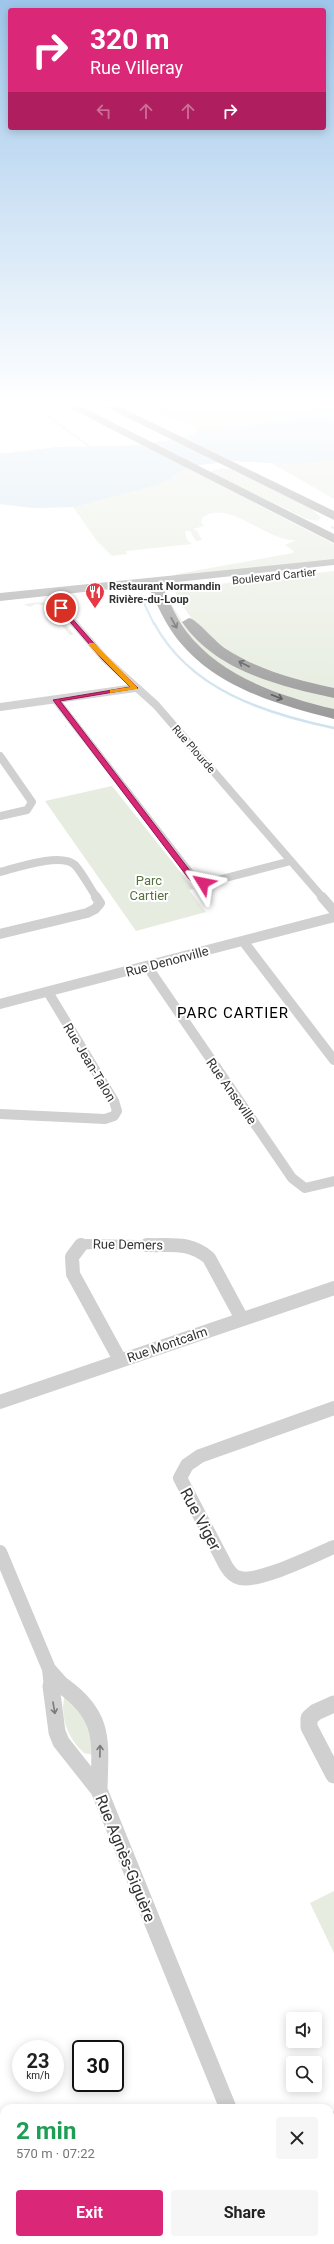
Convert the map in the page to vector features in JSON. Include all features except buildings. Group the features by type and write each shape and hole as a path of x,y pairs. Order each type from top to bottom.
{"highway":[{"path":"279,511 334,539"},
{"path":"323,511 334,516"},
{"path":"161,584 194,629 225,654 271,676 334,693"},
{"path":"161,584 184,638 201,656 218,668 267,693 334,714"}],"main road":[{"name":"Boulevard Cartier","path":"161,584 334,562"},
{"name":"Boulevard Cartier","path":"0,597 50,595 161,584 334,570"},
{"name":"Boulevard Cartier","path":"0,603 50,595"}],"street":[{"name":"Rue Plourde","path":"50,595 104,658 165,716 334,911"},
{"path":"0,707 135,688"},
{"path":"56,700 197,882 210,882 291,861"},
{"path":"0,756 32,802 27,810 0,816"},
{"path":"0,872 47,860 66,860 74,864 100,903 95,909 87,913 0,934"},
{"name":"Rue Denonville","path":"0,1004 334,917"},
{"path":"242,941 334,1060"},
{"name":"Rue Anseville","path":"148,966 292,1178 305,1188 334,1181"},
{"name":"Rue Jean-Talon","path":"0,1114 105,1119 114,1116 117,1111 114,1101 48,992"},
{"name":"Rue Demers","path":"120,1360 73,1274 70,1262 72,1254 76,1248 83,1244 97,1243 192,1246 209,1258 242,1319"},
{"name":"Rue Montcalm","path":"0,1402 334,1288"},
{"name":"Rue Viger","path":"334,1408 200,1456 188,1462 182,1470 180,1478 226,1566 233,1575 241,1579 261,1576 334,1547"},
{"name":"Rue Agnès-Giguère","path":"0,1552 49,1669 61,1684 80,1698 96,1720 101,1749 99,1790 226,2104"},
{"path":"49,1669 50,1691 61,1742 99,1790"},
{"path":"334,1704 316,1712 309,1718 309,1727 334,1775"}],"green space":[{"path":"76,511 270,511 334,544 334,560 171,577 177,574 293,553 294,551 285,545 296,540 284,539 235,516 224,513 213,513 202,518 201,522 204,526 193,529 197,531 202,540 196,541 190,531 185,531 187,540 192,544 126,551 127,554 112,556 97,541"},
{"path":"290,511 314,511 321,518 317,521 307,519"},
{"path":"334,571 334,690 270,673 222,649 194,622 176,596 176,592 184,588"},
{"path":"167,597 185,626 211,648 334,695 334,711 270,691 230,671 212,659 196,645 181,628"},
{"path":"41,602 49,604 74,635 70,635 49,610 44,608 46,606 36,604 30,607 24,604"},
{"name":"Parc Cartier","path":"112,786 194,889 189,890 206,912 136,931 45,801"},
{"path":"65,1695 86,1710 93,1755 84,1753 69,1734 63,1711"},
{"path":"334,1891 334,1953 310,1903"}],"waterway":[{"path":"144,603 154,624"},
{"path":"154,623 169,646 187,666 208,682 231,695 256,706 281,715 334,728"}],"slow traffic":[{"path":"92,644 117,672 135,688 112,691"}],"place":[{"name":"Restaurant Normandin Rivière-du-Loup","path":"95,609"}],"district":[{"name":"PARC CARTIER","path":"233,1013"}],"route":[{"path":"61,608 104,658 135,688 56,700 191,877 197,882 203,883"}]}
